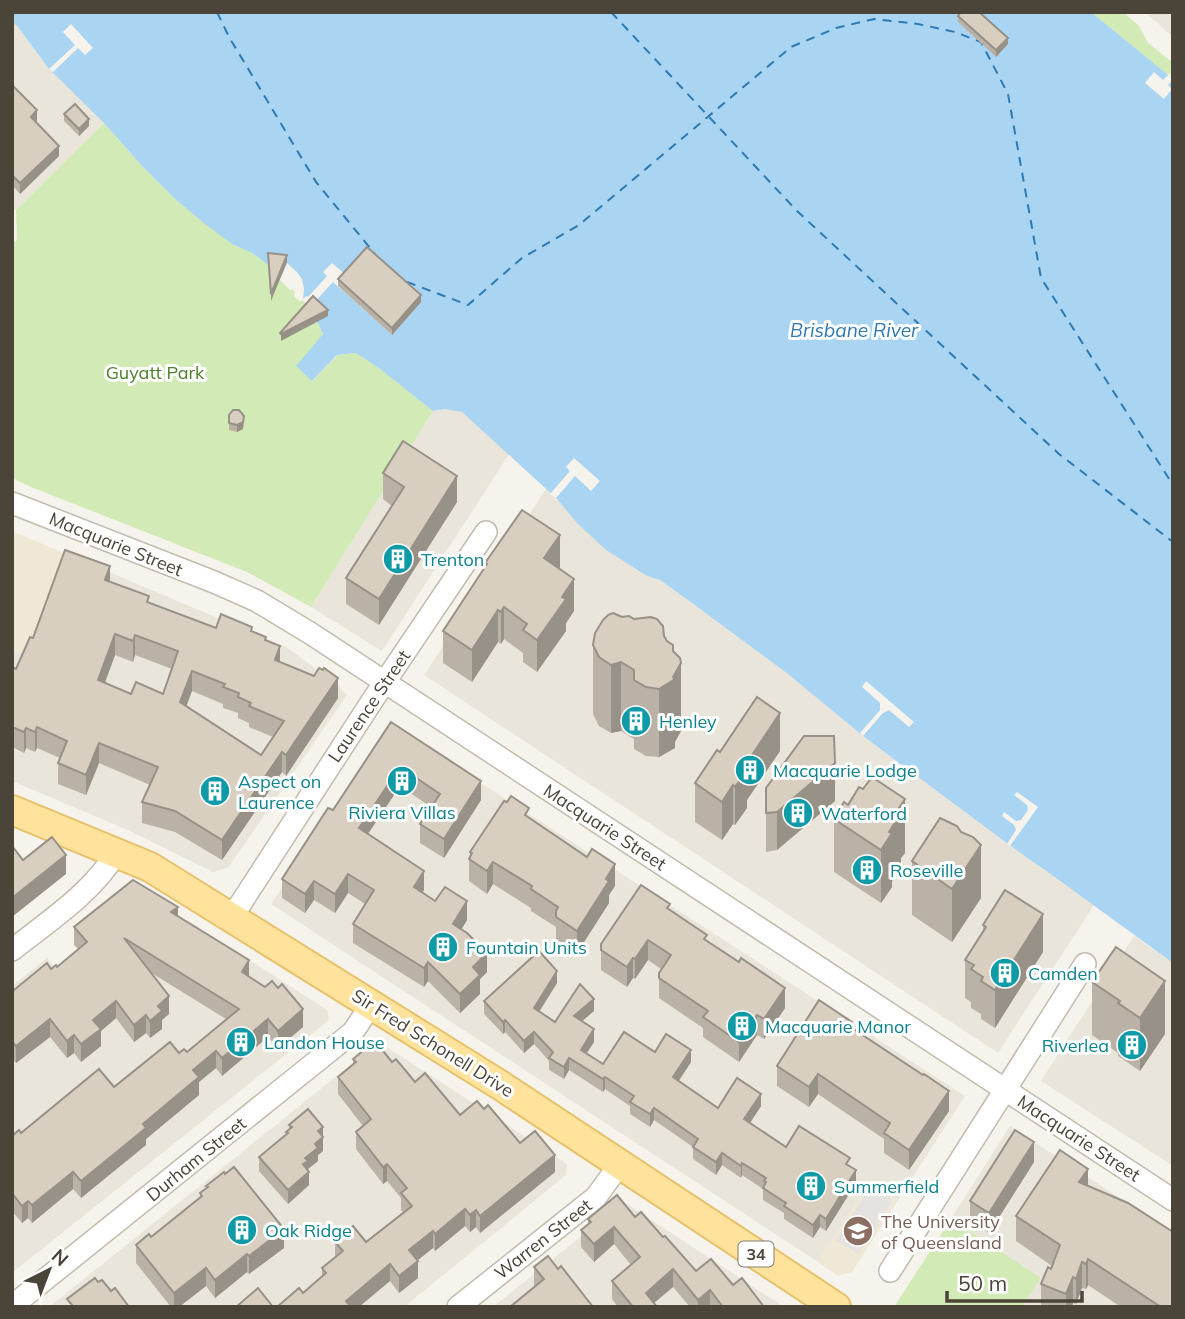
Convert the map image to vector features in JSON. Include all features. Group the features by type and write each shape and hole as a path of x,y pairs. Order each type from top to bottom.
{"main road":[{"name":"Sir Fred Schonell Drive","path":"12,810 150,867 500,1084 836,1307"}],"street":[{"name":"Macquarie Street","path":"12,503 257,601 310,633 1173,1199"},
{"name":"Laurence Street","path":"232,917 486,532"},
{"path":"12,950 88,888 108,867 117,852"},
{"path":"890,1271 1084,964"},
{"name":"Durham Street","path":"12,1307 353,1032 371,1005"},
{"name":"Warren Street","path":"458,1307 596,1197 620,1164"}],"shaded area":[{"path":"1145,12 1173,12 1173,37"},
{"path":"12,22 49,69 104,123 16,210 12,207"},
{"path":"433,411 462,411 509,454 382,651 311,607"},
{"path":"546,489 606,550 647,576 660,580 692,603 788,674 863,736 1094,905 998,1053 424,675"},
{"path":"12,531 69,555 28,655 12,649"},
{"path":"69,555 286,647 334,682 347,695 228,868 213,872 130,831 12,781 12,649 28,655"},
{"path":"391,725 965,1096 898,1200 870,1182 818,1262 271,904"},
{"path":"189,921 327,1010 329,1020 12,1273 12,986 47,958 86,1006"},
{"path":"1134,936 1173,963 1173,1166 1041,1081"},
{"path":"379,1042 567,1164 566,1175 404,1307 49,1307"},
{"path":"1010,1126 1173,1233 1173,1307 1022,1307 1041,1278 951,1219"},
{"name":"The University of Queensland","path":"870,1181 898,1200 852,1272 838,1276 818,1262"},
{"path":"871,1186 893,1200 858,1254 836,1240"},
{"path":"624,1202 784,1307 493,1307"}],"green space":[{"path":"1091,12 1123,12 1139,26 1148,43 1173,63 1173,79"},
{"name":"Guyatt Park","path":"104,123 174,198 232,244 252,253 267,264 310,307 323,334 312,381 338,355 356,353 433,411 311,607 247,572 12,478 12,244 17,240 16,210"},
{"path":"951,1219 1041,1278 1022,1307 894,1307"}],"water":[{"name":"Brisbane River","path":"12,12 1091,12 1173,79 1173,963 863,736 788,674 692,603 660,580 647,576 606,550 577,523 556,498 462,412 445,409 433,411 356,353 337,355 312,381 296,366 323,334 310,307 267,264 252,253 232,244 174,198 49,69 12,22"}],"pier":[{"path":"71,24 93,48 85,55 78,48 53,72 49,69 75,45 63,32"},
{"path":"1154,72 1163,80 1170,73 1173,75 1168,85 1172,89 1164,99 1145,83"},
{"path":"287,263 302,279 303,299 327,276 323,272 332,263 347,276 392,335 333,282 310,307 302,300 300,302 294,296 295,290 290,290 280,280"},
{"path":"574,458 600,481 591,491 575,476 556,498 550,494 570,471 566,467"},
{"path":"866,681 914,722 909,727 889,710 883,713 863,736 860,733 880,710 880,703 862,687"},
{"path":"1017,792 1038,807 1010,846 1007,844 1016,830 1014,825 1002,816 1004,812 1016,821 1021,820 1028,810 1027,805 1014,795"}],"building":[{"path":"961,12 979,12 1008,38 996,50 958,16"},
{"path":"12,85 37,110 31,117 59,146 20,183 12,175"},
{"path":"75,104 89,119 79,129 64,114"},
{"path":"367,247 421,295 392,328 338,279"},
{"path":"268,253 287,255 271,294"},
{"path":"313,296 328,310 281,334 280,333"},
{"path":"233,410 239,410 244,416 243,422 237,425 229,423 229,415"},
{"path":"403,441 457,476 379,599 346,578 404,487 383,473"},
{"path":"522,510 560,535 544,558 574,579 562,597 566,599 537,640 523,630 527,624 504,607 501,612 498,610 472,650 443,631"},
{"path":"65,550 110,566 105,580 149,596 147,602 216,628 221,614 252,627 251,631 280,646 275,660 314,676 319,668 324,668 338,678 286,755 282,752 222,840 175,811 142,802 158,767 99,743 86,775 58,763 67,741 37,727 35,732 26,728 24,732 12,727 12,667 16,669 30,637 33,638","holes":["115,634 133,641 135,635 178,651 163,694 136,682 131,694 98,680","192,671 225,684 223,687 239,693 238,697 251,703 249,706 284,721 261,755 180,702"]},
{"path":"613,613 634,619 657,619 663,626 664,636 680,658 681,663 673,677 675,679 659,689 646,687 634,680 634,670 621,662 611,665 599,657 593,645 595,633 603,620"},
{"path":"757,697 780,713 744,767 747,770 722,802 695,783 717,750 720,752"},
{"path":"391,722 481,781 444,839 420,824 440,794 400,767 359,828 424,871 414,887 435,901 445,887 467,901 453,924 467,933 487,953 473,967 480,975 460,994 428,962 424,968 353,924 374,890 348,874 335,894 314,881 305,894 282,879 328,808 333,810"},
{"path":"804,736 834,736 835,763 777,812 766,813 766,788"},
{"path":"872,777 905,799 897,811 901,813 889,832 892,833 881,850 834,819 844,802 848,805 859,787 863,789"},
{"path":"511,796 529,808 525,815 587,857 592,849 615,864 606,879 609,881 577,931 556,917 558,907 531,889 532,886 493,862 487,871 469,859 472,853 470,852 504,801 507,802"},
{"path":"940,818 957,826 961,832 973,837 981,845 952,889 912,861"},
{"path":"52,837 66,855 12,898 12,846 23,860"},
{"path":"133,880 178,907 171,912 249,960 242,972 265,987 272,981 278,988 282,984 303,1009 278,1031 268,1019 222,1058 216,1051 193,1070 199,1077 143,1124 146,1128 81,1181 73,1172 32,1205 28,1201 22,1206 12,1193 12,1136 19,1130 21,1133 99,1069 114,1087 170,1042 179,1053 184,1049 187,1052 239,1009 124,938 169,996 158,1006 162,1011 150,1021 146,1015 134,1025 116,1001 93,1020 101,1029 81,1044 74,1035 67,1041 50,1019 16,1046 12,1041 12,988 14,990 47,963 51,969 56,965 57,967 87,942 74,927"},
{"path":"641,885 670,904 667,908 707,935 704,939 739,962 741,958 785,988 764,1019 757,1015 739,1042 703,1017 708,1011 659,978 659,973 671,955 648,940 627,967 601,950 601,944"},
{"path":"1005,890 1043,914 995,990 981,981 983,977 971,969 974,965 965,960"},
{"path":"1116,947 1165,981 1140,1018 1092,982"},
{"path":"539,951 557,971 534,1008 555,1022 580,984 594,999 574,1016 594,1029 581,1050 603,1064 624,1032 655,1052 666,1034 691,1050 673,1077 718,1108 737,1078 761,1094 744,1119 786,1147 799,1126 850,1158 846,1164 856,1170 826,1219 820,1215 813,1225 763,1188 766,1178 722,1153 716,1162 693,1147 698,1139 654,1108 650,1114 630,1102 634,1096 569,1058 564,1067 549,1058 553,1052 534,1032 524,1041 505,1020 503,1022 484,1001"},
{"path":"819,1000 852,1022 849,1026 949,1091 909,1150 884,1133 890,1123 818,1074 809,1087 777,1066"},
{"path":"375,1041 392,1062 396,1059 415,1082 425,1073 460,1115 477,1101 484,1109 488,1105 520,1143 535,1131 555,1155 480,1216 476,1210 470,1215 465,1209 435,1234 433,1231 409,1250 418,1261 399,1276 390,1264 346,1301 351,1307 277,1307 299,1288 303,1293 326,1273 322,1268 343,1251 335,1242 353,1226 366,1242 412,1206 401,1193 407,1188 387,1164 383,1167 356,1132 371,1119 338,1077 356,1062 353,1059"},
{"path":"308,1109 323,1127 318,1131 323,1137 315,1144 318,1148 305,1158 308,1161 303,1164 309,1172 288,1190 259,1157 288,1133 286,1132 292,1127 289,1125"},
{"path":"1015,1130 1034,1142 989,1213 970,1201"},
{"path":"1060,1150 1088,1169 1079,1182 1128,1203 1173,1232 1173,1307 1161,1307 1088,1259 1086,1264 1082,1262 1076,1279 1073,1277 1066,1294 1041,1284 1048,1267 1051,1269 1060,1245 1016,1216"},
{"path":"234,1167 284,1229 215,1280 206,1268 174,1293 136,1245 149,1234 151,1237 202,1196 200,1193 208,1187 206,1186"},
{"path":"617,1195 635,1217 641,1212 696,1271 711,1259 733,1285 742,1278 764,1307 723,1307 710,1290 698,1300 673,1269 646,1293 657,1307 633,1307 612,1281 640,1257 614,1227 594,1244 581,1230 591,1222 588,1219"},
{"path":"548,1256 558,1269 561,1266 593,1307 510,1307 544,1279 534,1267"},
{"path":"95,1278 98,1282 102,1280 111,1291 115,1288 129,1307 70,1307 72,1305 67,1299"},
{"path":"258,1288 273,1307 236,1307"}],"ferry route":[{"path":"217,12 229,37 316,182 375,254"},
{"path":"611,12 797,211 1059,454 1173,542"},
{"path":"407,282 468,305 522,258 579,225 791,47 836,28 874,19 955,32 981,42 1008,94 1041,278 1173,485"}],"place":[{"name":"Trenton","path":"398,559"},
{"name":"Henley","path":"636,721"},
{"name":"Macquarie Lodge","path":"750,770"},
{"name":"Riviera Villas","path":"402,781"},
{"name":"Aspect on Laurence","path":"215,791"},
{"name":"Waterford","path":"798,813"},
{"name":"Roseville","path":"867,870"},
{"name":"Fountain Units","path":"443,947"},
{"name":"Camden","path":"1005,973"},
{"name":"Macquarie Manor","path":"742,1026"},
{"name":"Landon House","path":"241,1042"},
{"name":"Riverlea","path":"1132,1045"},
{"name":"Summerfield","path":"811,1186"},
{"name":"Oak Ridge","path":"242,1230"},
{"name":"The University of Queensland","path":"858,1231"}]}
